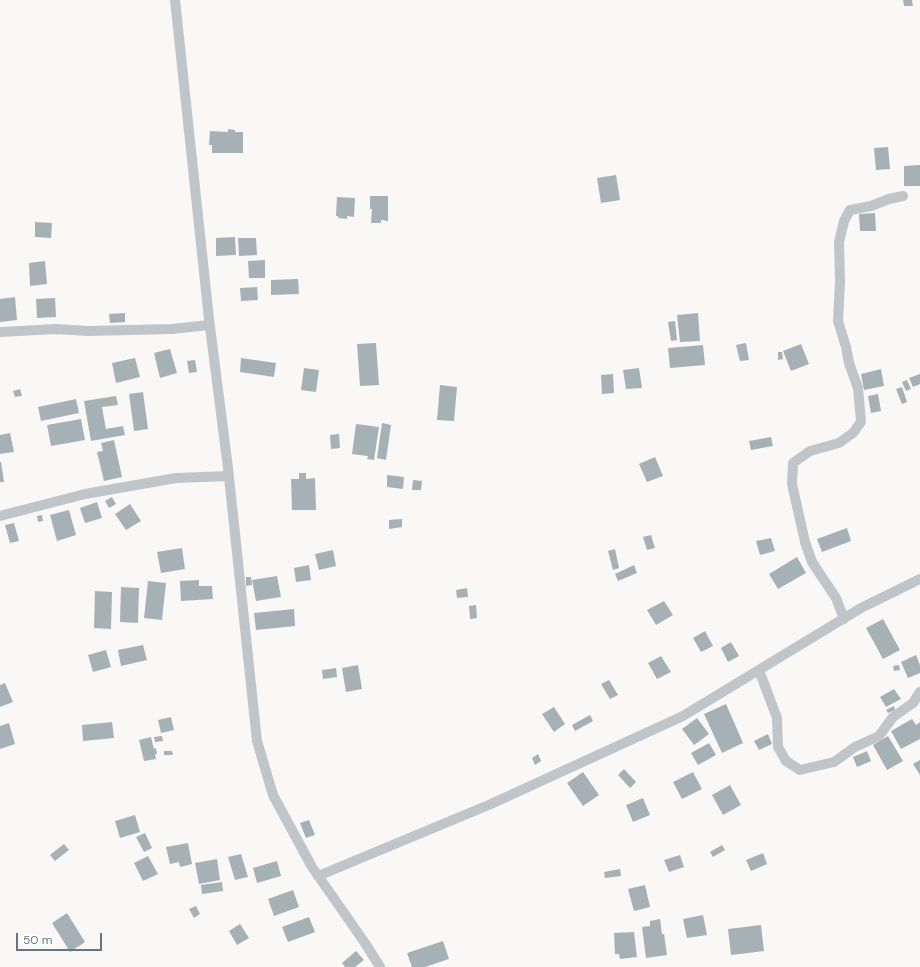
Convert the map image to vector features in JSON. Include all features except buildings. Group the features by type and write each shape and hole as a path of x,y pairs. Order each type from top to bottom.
{"street":[{"path":"175,0 209,325 229,476 257,741 273,795 312,867 380,967"},
{"path":"844,619 836,598 812,562 805,542 792,484 794,463 810,451 839,443 853,433 861,422 858,388 849,363 838,321 840,282 839,242 844,221 850,210 871,206 889,199 903,196"},
{"path":"0,332 56,329 88,331 172,329 209,325"},
{"path":"0,516 85,494 176,478 229,476"},
{"path":"318,876 491,804 683,716 861,608 920,579"},
{"path":"759,670 777,718 778,747 786,761 800,770 834,762 855,748 879,736 894,717 913,703 920,692"}]}
